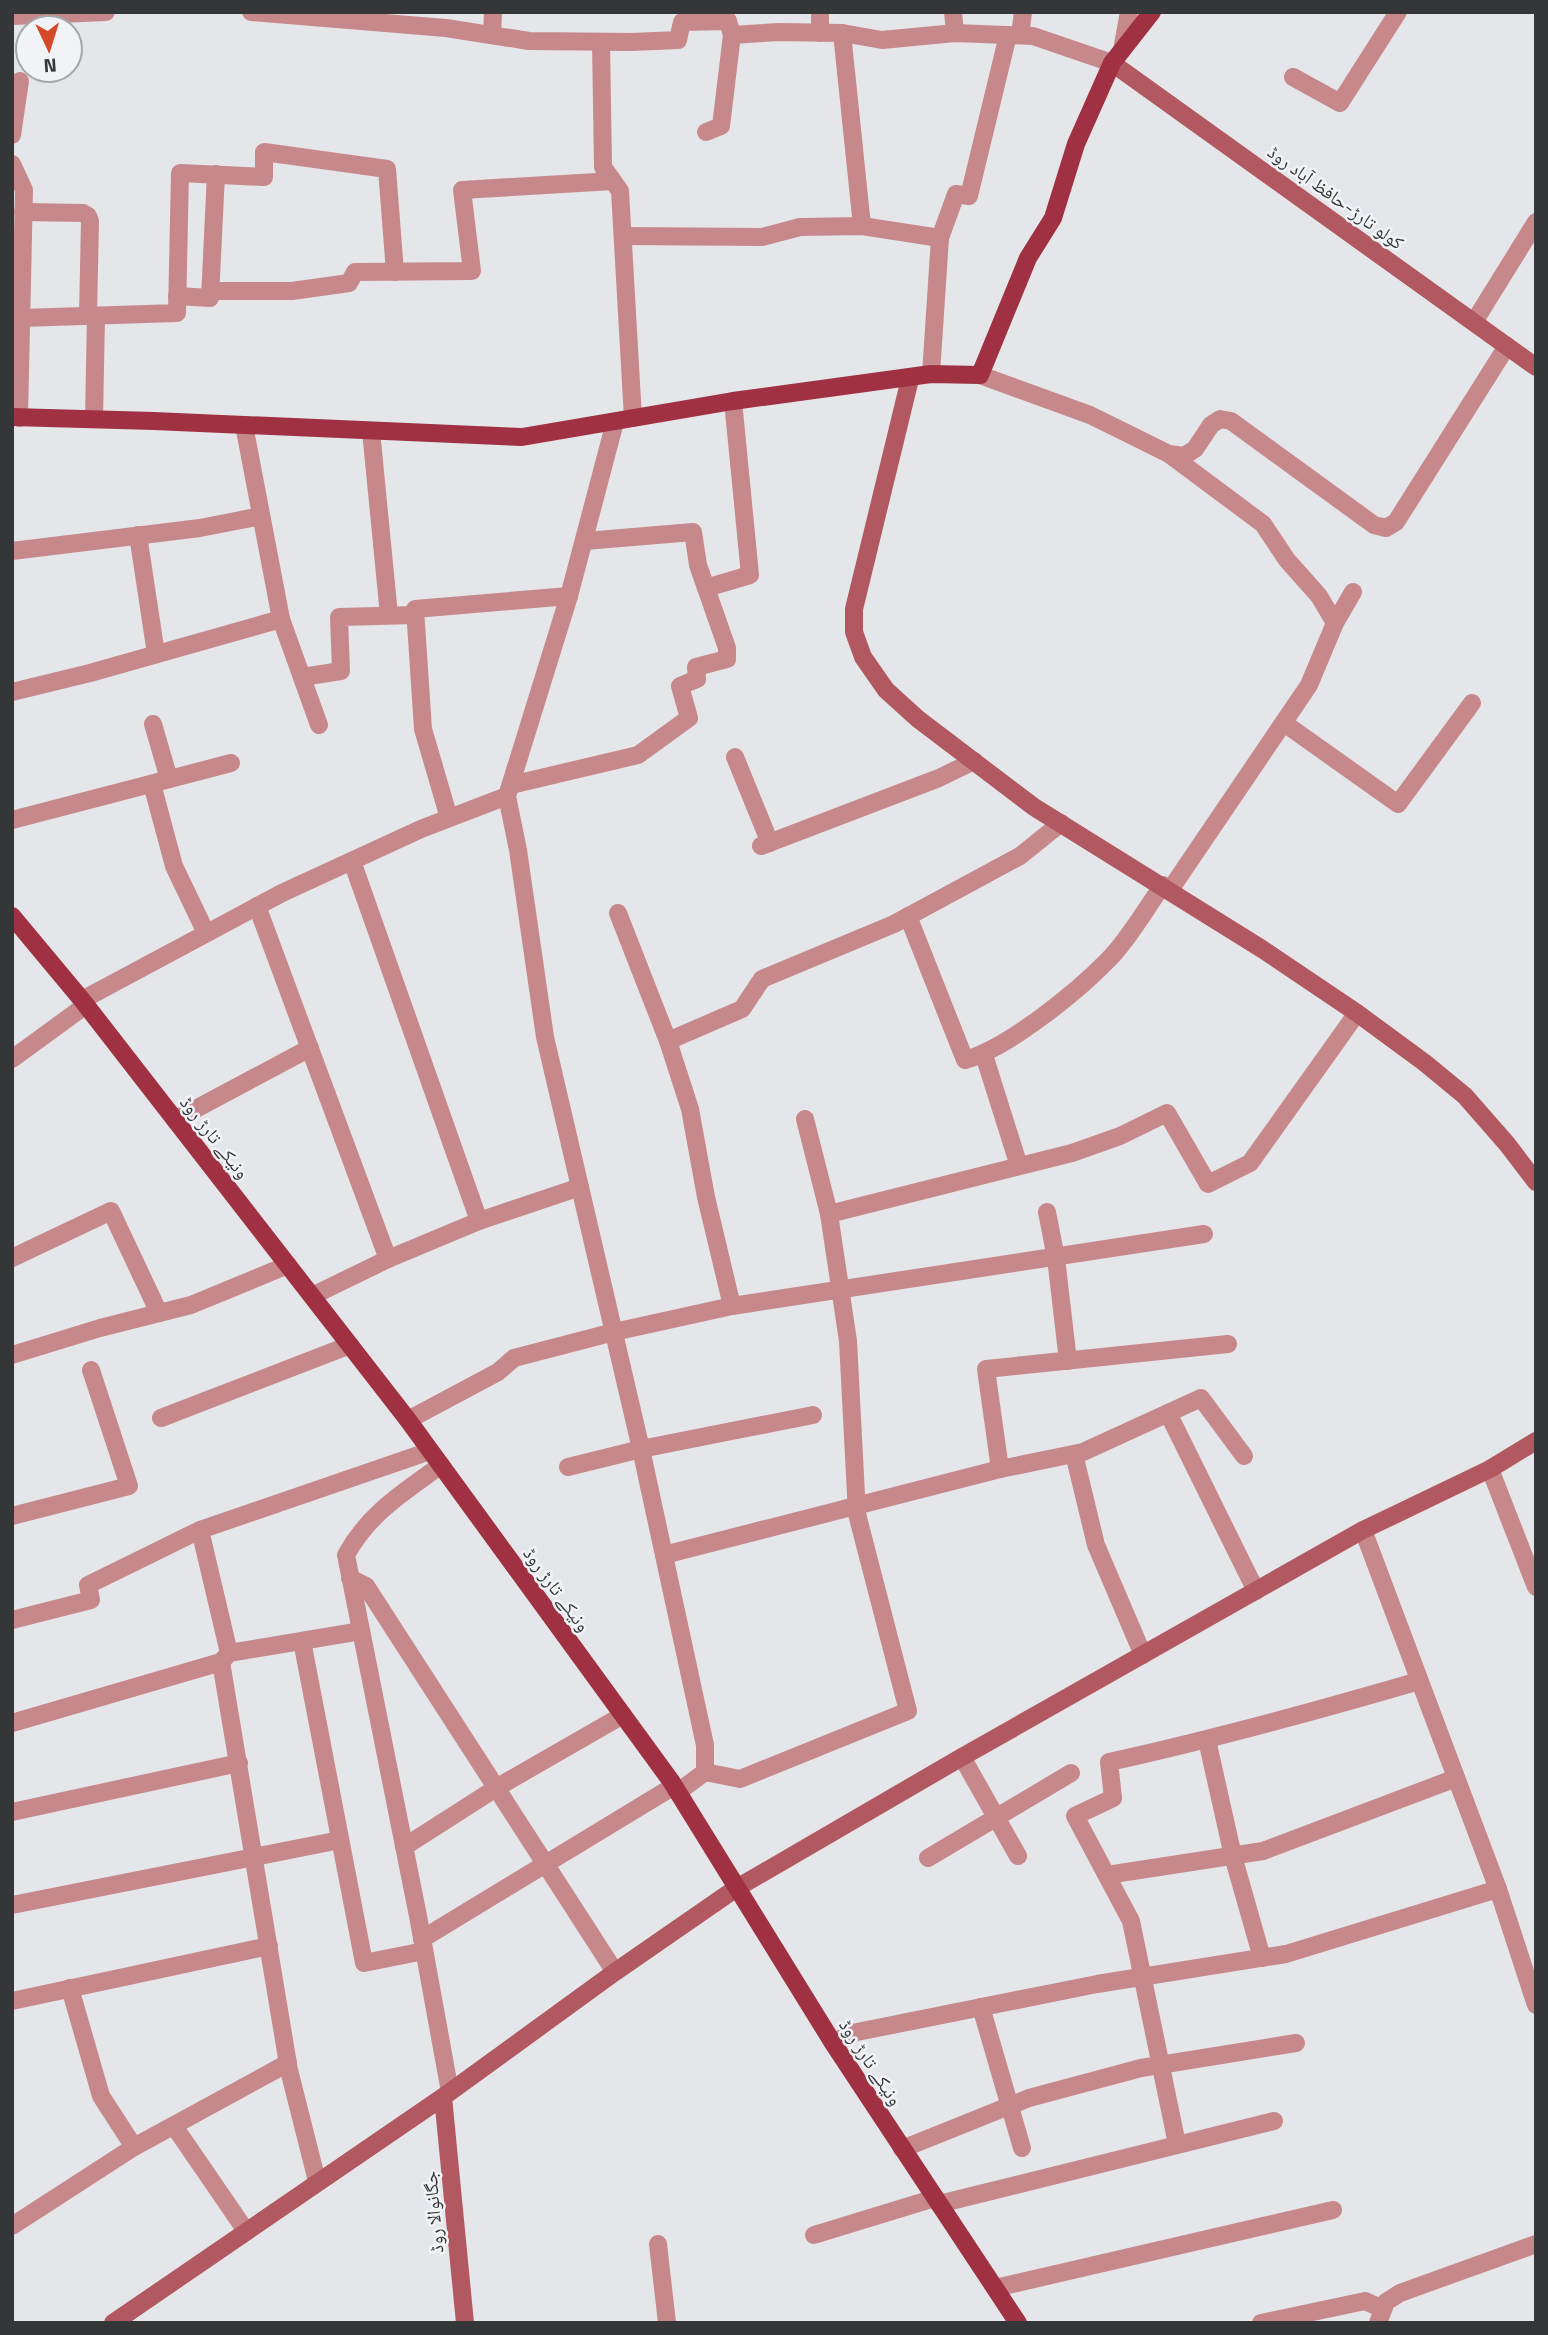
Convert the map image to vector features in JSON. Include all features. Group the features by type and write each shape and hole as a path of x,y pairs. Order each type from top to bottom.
{"main road":[{"path":"15,417 522,437 733,401 910,379 930,374 979,374 1028,258 1053,218 1076,145 1117,56 1152,12"},
{"name":"کولو تارڑ-حافظ آباد روڈ","path":"1117,56 1536,367"},
{"path":"910,379 855,609 854,632 863,657 886,690 918,719 1034,807 1166,888 1357,1013 1465,1096 1536,1182"},
{"name":"ونیکے تارڑ روڈ","path":"12,916 84,1003 408,1420 676,1789 833,2043 1018,2323"},
{"path":"113,2323 447,2094 615,1972 736,1889 962,1757 1363,1530 1490,1469 1536,1441"},
{"name":"جگانوالا روڈ","path":"447,2094 465,2323"}],"street":[{"path":"12,16 106,12"},
{"path":"251,12 455,21 492,35 529,41 601,43 678,40 682,22 728,21 732,35 721,127 706,132"},
{"path":"492,35 493,12"},
{"path":"820,12 820,33"},
{"path":"953,12 955,33"},
{"path":"930,374 940,238 956,194 969,196 1014,35 1023,12"},
{"path":"732,35 779,32 842,33 882,40 955,33 1033,36 1117,56 1129,12"},
{"path":"1293,77 1340,103 1398,12"},
{"path":"842,33 862,226"},
{"path":"601,43 603,167 620,191 633,418"},
{"path":"12,135 20,84"},
{"path":"21,318 177,313 180,173 264,177 264,152 387,169 395,272"},
{"path":"12,164 24,190 15,417"},
{"path":"177,296 210,298 216,174"},
{"path":"210,291 292,291 349,283 355,272 472,271 462,190 613,181"},
{"path":"23,212 83,213 90,221 94,419"},
{"path":"1474,322 1536,222"},
{"path":"623,236 762,237 800,228 862,226 940,238"},
{"path":"1169,454 1184,456 1195,449 1211,425 1220,419 1231,421 1374,525 1387,528 1396,522 1507,346"},
{"path":"979,374 1090,415 1169,454 1263,524 1287,560 1319,596 1335,623"},
{"path":"706,588 751,575 733,401"},
{"path":"615,422 585,541 509,790 545,1037 641,1448 705,1745 705,1772"},
{"path":"244,425 281,619 319,724"},
{"path":"372,431 389,615"},
{"path":"12,551 200,528 261,516"},
{"path":"12,1059 84,1003 257,906 509,790 638,755 688,718 680,686 697,679 696,667 727,659 727,648 698,565 693,532 585,541"},
{"path":"138,535 156,654"},
{"path":"908,916 965,1059 984,1055 1026,1028 1111,958 1166,888 1309,685 1335,623 1353,592"},
{"path":"449,818 423,729 415,609 569,596"},
{"path":"302,677 341,671 339,617 415,615"},
{"path":"12,692 281,619"},
{"path":"1284,723 1398,804 1472,703"},
{"path":"153,724 174,866 206,933"},
{"path":"735,757 765,845 939,778 974,761"},
{"path":"12,820 231,763"},
{"path":"668,1041 742,1009 762,979 908,916 1020,856 1061,823"},
{"path":"352,861 479,1221"},
{"path":"257,906 388,1259"},
{"path":"618,913 668,1041 690,1108 706,1197 732,1306"},
{"path":"829,1214 1072,1153 1120,1136 1167,1113 1208,1184 1250,1163 1357,1013"},
{"path":"175,1120 310,1048"},
{"path":"984,1055 1019,1166"},
{"path":"302,1641 364,1963 424,1945 546,1865 705,1772 740,1779 908,1712 857,1514 848,1340 829,1214 805,1119"},
{"path":"312,1296 388,1259 479,1221 580,1187"},
{"path":"12,1258 111,1211 159,1313"},
{"path":"1047,1212 1056,1258 1068,1361"},
{"path":"408,1420 498,1372 514,1358 614,1332 732,1306 1204,1234"},
{"path":"12,1355 191,1304 288,1265"},
{"path":"1000,1469 986,1369 1228,1344"},
{"path":"161,1418 350,1345"},
{"path":"12,1516 129,1486 91,1370"},
{"path":"664,1555 1000,1469 1074,1454 1200,1398 1244,1456"},
{"path":"1168,1413 1256,1591"},
{"path":"568,1467 641,1448 813,1415"},
{"path":"1074,1454 1096,1545 1143,1655"},
{"path":"12,1620 91,1600 88,1585 200,1530 435,1458"},
{"path":"435,1458 380,1509 355,1538 346,1556 424,1945 447,2094"},
{"path":"1490,1469 1536,1587"},
{"path":"200,1530 225,1658 239,1763 288,2063 317,2181"},
{"path":"1363,1530 1498,1889 1536,2005"},
{"path":"350,1578 366,1586 615,1972"},
{"path":"12,1723 225,1658 361,1631"},
{"path":"1177,2144 1141,1977 1132,1921 1075,1815 1113,1798 1109,1762 1207,1740 1419,1681"},
{"path":"404,1847 496,1788 623,1715"},
{"path":"1207,1740 1233,1856 1262,1958"},
{"path":"962,1757 1018,1856"},
{"path":"12,1812 239,1763"},
{"path":"928,1858 1071,1773"},
{"path":"1107,1875 1262,1851 1456,1778"},
{"path":"12,1905 341,1840"},
{"path":"833,2043 852,2033 981,2007 1141,1977 1286,1954 1498,1889"},
{"path":"12,2001 269,1946"},
{"path":"70,1988 101,2096 134,2147"},
{"path":"981,2007 1022,2148"},
{"path":"902,2149 1029,2098 1161,2065 1296,2043"},
{"path":"12,2226 134,2147 288,2063"},
{"path":"814,2235 937,2201 1274,2121"},
{"path":"174,2126 246,2231"},
{"path":"995,2288 1333,2210"},
{"path":"658,2244 667,2323"},
{"path":"1262,2323 1365,2301 1380,2316 1387,2302 1400,2293 1536,2244"}]}
